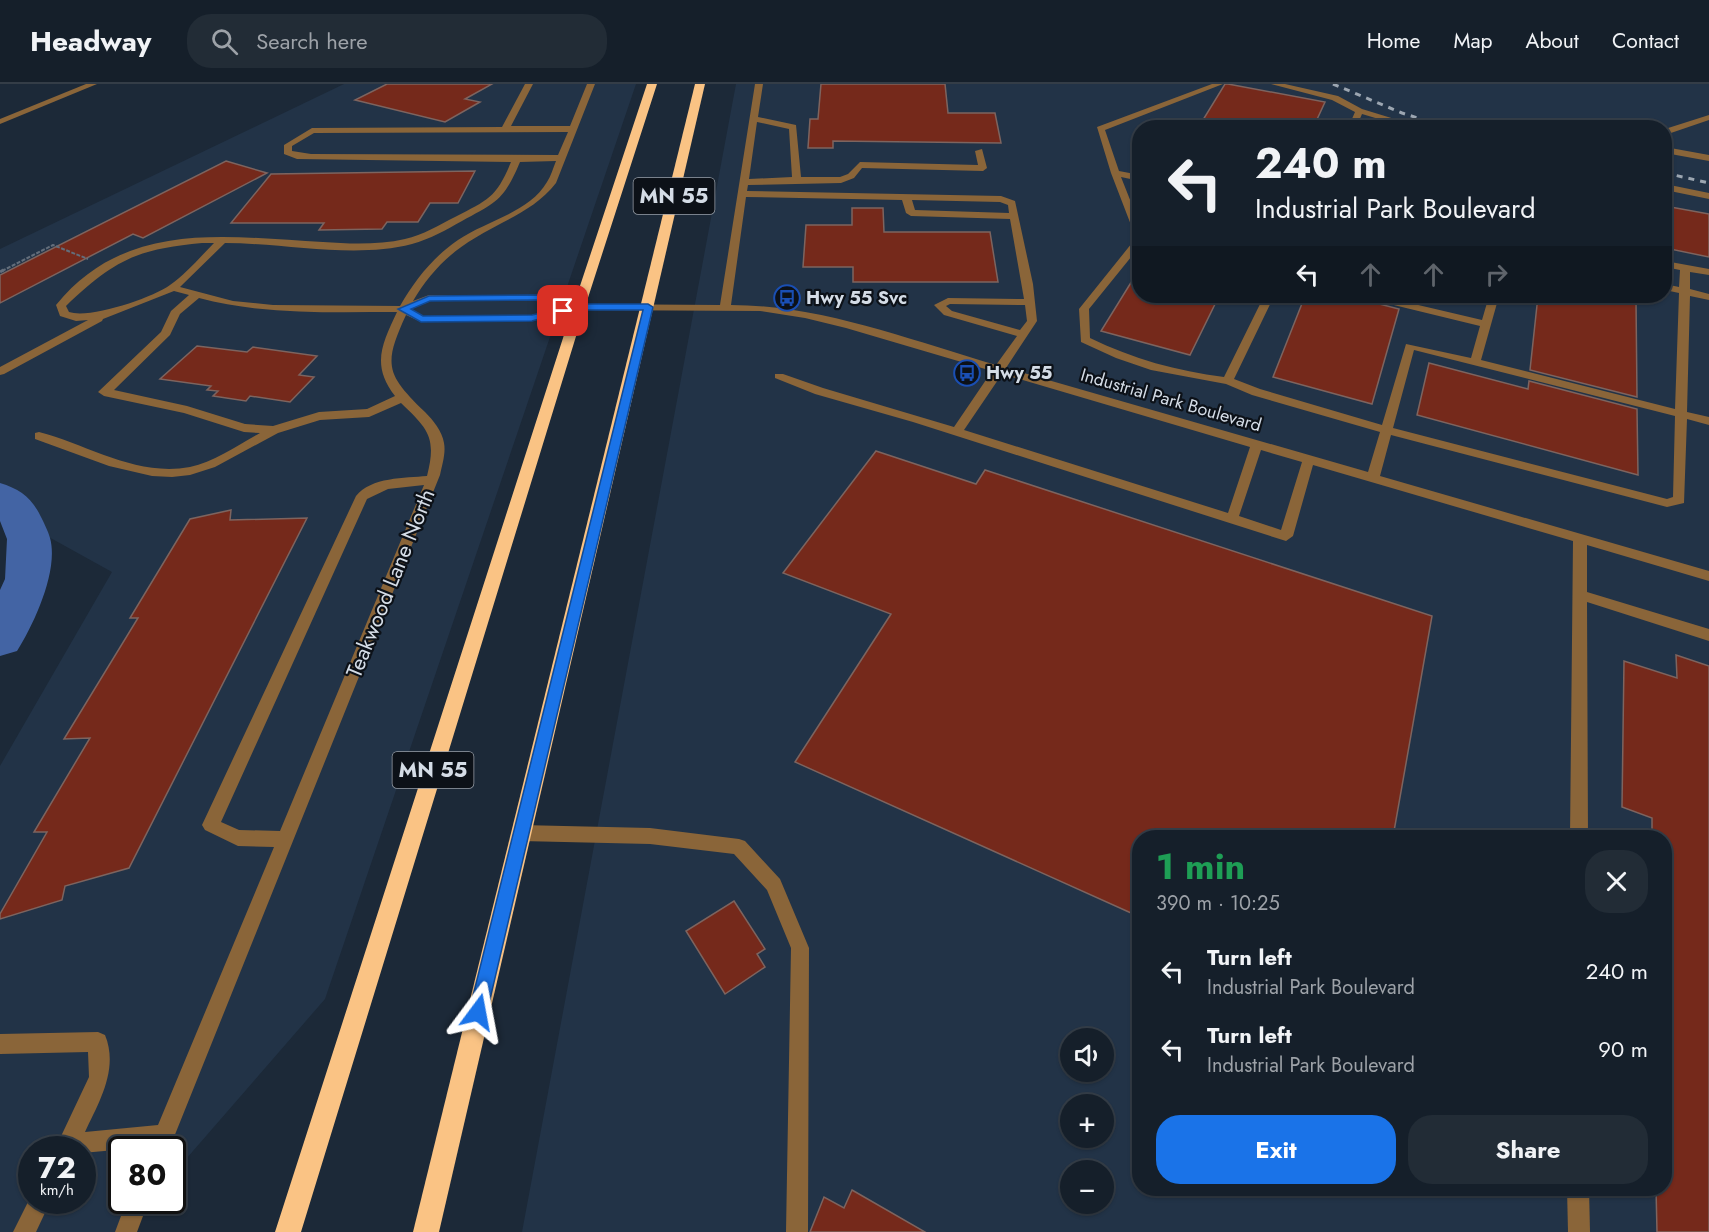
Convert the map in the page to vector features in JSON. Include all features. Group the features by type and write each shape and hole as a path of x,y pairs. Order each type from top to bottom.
{"highway":[{"name":"MN 55","path":"288,1232 579,307 652,84"},
{"name":"MN 55","path":"426,1232 700,84"}],"street":[{"path":"0,122 93,84"},
{"path":"505,129 529,84"},
{"name":"Teakwood Lane North","path":"164,1136 432,480 438,454 437,441 432,428 391,386 386,363 386,349 403,309 432,264 473,234 523,210 542,197 551,183 591,84"},
{"path":"725,307 759,84"},
{"path":"1132,217 1100,129 1219,84"},
{"path":"1275,84 1335,98 1359,111 1391,120"},
{"path":"1355,120 1359,111"},
{"path":"1672,130 1709,117"},
{"path":"754,119 794,127 797,180"},
{"path":"561,158 311,157 297,156 287,152 288,145 312,131 573,129"},
{"path":"744,182 841,180 851,176 860,165 983,168 979,151"},
{"path":"1672,151 1709,158"},
{"path":"106,315 76,318 64,314 61,304 106,266 136,251 169,243 222,241 341,246 403,243 446,225 497,197 517,159"},
{"path":"1115,173 1132,176"},
{"path":"1672,189 1709,196"},
{"path":"742,194 1000,199 1012,202 1032,321 956,432"},
{"path":"906,197 911,213 1014,216"},
{"path":"0,372 106,315 173,288 222,241"},
{"path":"1132,248 1084,309 1085,340 1120,358 1191,377 1228,381 1256,392 1387,430 1667,503 1678,500 1685,268"},
{"path":"1672,265 1709,272"},
{"name":"Industrial Park Boulevard","path":"173,288 252,307 403,309 429,298 536,298 579,307 760,308 805,315 1709,576"},
{"path":"1672,288 1709,297"},
{"path":"197,294 175,314 166,333 104,392 187,410 244,428 274,430"},
{"path":"1023,334 948,313 939,305 954,300 1030,302"},
{"path":"1228,381 1266,303"},
{"path":"1398,303 1486,324"},
{"path":"1475,362 1492,303"},
{"name":"Industrial Park Boulevard","path":"403,309 421,319 532,318 579,307"},
{"path":"1373,478 1410,346 1709,421"},
{"path":"779,376 819,391 1286,536 1309,459"},
{"path":"39,436 142,471 163,474 192,471 235,452 274,430 319,416 369,412 401,398"},
{"path":"1232,519 1257,444"},
{"path":"286,839 238,838 211,825 362,496 373,488 395,482 432,480"},
{"path":"1579,830 1580,538"},
{"path":"1580,595 1709,635"},
{"path":"521,833 650,836 739,846 774,885 800,948 797,1232"},
{"path":"0,1044 98,1042 99,1078 72,1136"},
{"path":"1578,1196 1579,1232"},
{"path":"24,1232 33,1214"},
{"path":"126,1232 133,1214"}],"path":[{"path":"0,272 53,245 106,266"}],"shaded area":[{"path":"344,84 636,84 325,999 186,1159 186,1136 108,1136 108,1214 138,1214 122,1232 0,1232 0,766 112,572 0,510 0,249"},
{"path":"736,84 1709,84 1709,1232 522,1232"}],"building":[{"path":"387,84 492,84 465,99 480,102 445,122 355,100"},
{"path":"821,84 945,84 948,113 995,113 1001,143 833,141 833,148 808,148 810,119 818,119"},
{"path":"1225,84 1325,102 1317,120 1203,120"},
{"path":"226,161 267,173 143,238 133,234 0,303 0,275"},
{"path":"475,171 458,203 430,203 418,222 387,222 382,229 319,230 324,223 231,223 271,174"},
{"path":"1672,207 1709,214 1709,257 1672,249"},
{"path":"852,208 883,208 884,232 990,232 998,282 853,282 853,267 803,267 806,225 852,225"},
{"path":"1132,281 1132,303 1216,303 1190,355 1101,331"},
{"path":"1302,303 1376,303 1399,309 1372,404 1273,377"},
{"path":"1537,303 1636,303 1637,397 1530,370"},
{"path":"197,346 247,352 253,347 317,356 299,375 314,377 290,402 250,396 246,401 213,396 218,391 207,390 211,386 160,379"},
{"path":"1429,363 1528,389 1529,381 1637,409 1638,475 1417,415"},
{"path":"876,451 976,484 985,470 1432,616 1394,830 1132,830 1132,913 795,762 891,614 783,573"},
{"path":"231,510 230,520 307,518 129,868 65,886 62,900 0,919 0,914 47,832 34,832 90,738 64,739 138,618 130,618 190,519"},
{"path":"1676,655 1709,666 1709,1232 1657,1232 1656,1196 1672,1196 1672,830 1652,830 1652,818 1622,807 1624,661 1677,678"},
{"path":"734,901 765,949 757,954 765,967 725,994 686,931"},
{"path":"852,1190 925,1232 810,1232 824,1197 844,1208"}],"waterway":[{"path":"0,497 16,509 29,539 27,579 9,625 0,638"}],"railway":[{"path":"1333,84 1424,120"},
{"path":"1672,175 1709,183"}],"place":[{"name":"Hwy 55 Svc","path":"787,298"},
{"name":"Hwy 55","path":"967,373"}],"route":[{"path":"478,1012 648,307 579,307 536,298 429,298 403,309 421,319 532,318 563,311"}]}
